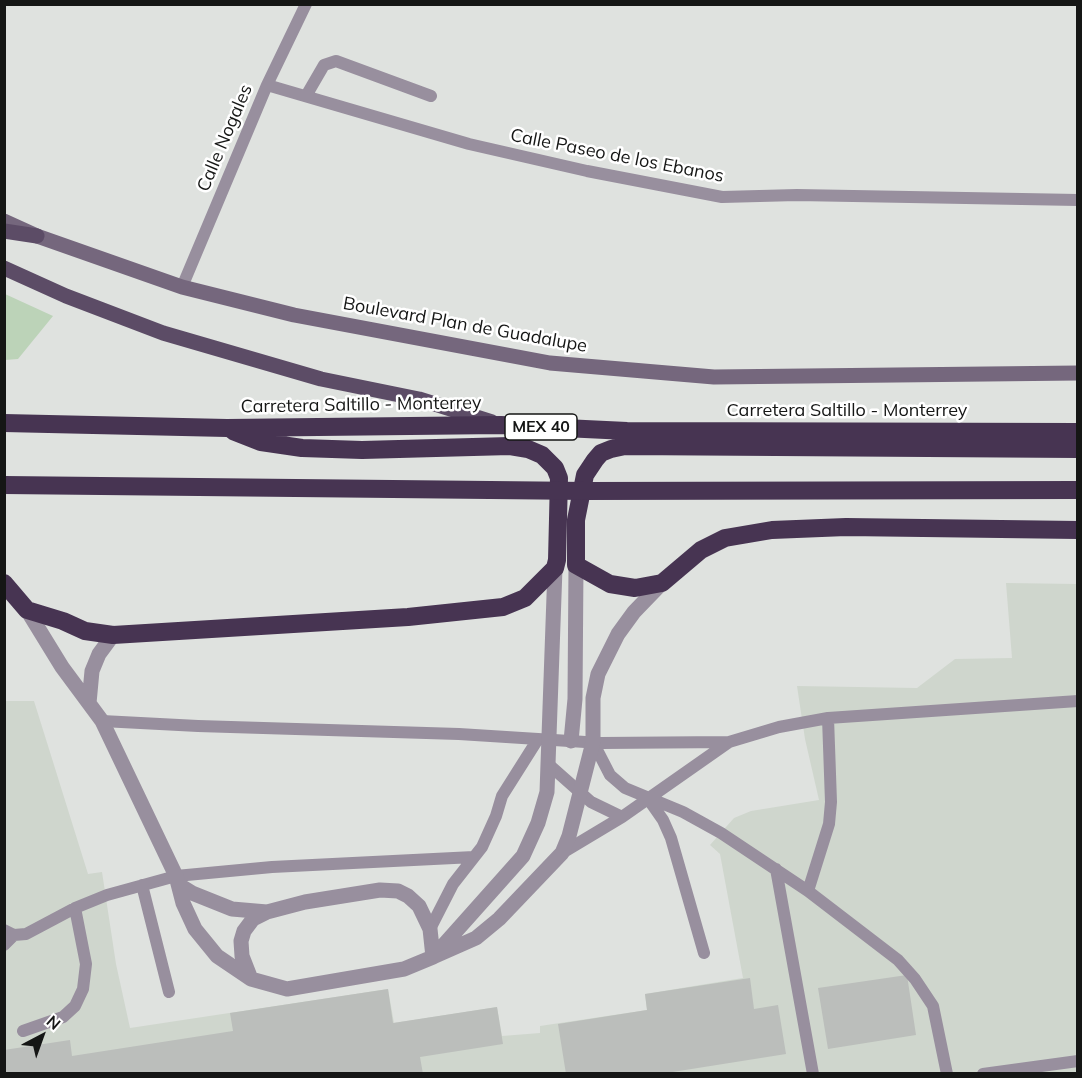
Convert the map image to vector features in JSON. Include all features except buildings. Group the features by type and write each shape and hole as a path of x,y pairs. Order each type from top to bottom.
{"highway":[{"name":"Carretera Saltillo - Monterrey","path":"4,423 227,428 501,425 627,432 1077,432"},
{"path":"4,584 27,610 63,621 85,631 113,635 408,617 503,607 525,598 555,568 559,478 555,468 542,455 528,449 510,446 362,450 302,448 261,442 227,428"},
{"path":"1077,449 625,446 611,448 601,453 585,475 576,520 576,565 599,580 622,587 635,588 662,583 681,565 725,538 771,530 846,527 1077,530"},
{"path":"4,484 587,491 1077,490"}],"main road":[{"path":"4,231 37,236"},
{"path":"4,268 66,297 164,333 321,379 418,399 501,425"}],"street":[{"name":"Boulevard Plan de Guadalupe","path":"4,221 37,236 182,287 294,315 550,363 714,377 1077,373"},
{"path":"571,741 575,699 576,565"},
{"path":"433,957 523,856 538,824 547,792 547,763 543,740 555,568"},
{"path":"27,610 62,667 102,721 178,880 183,903 195,929 217,956 251,979 287,989 404,969 476,938 499,919 562,853 593,742 593,698 598,674 618,634 634,612 662,583"},
{"path":"88,703 92,672 99,654 113,635"},
{"path":"178,880 192,893 232,909 267,912"},
{"path":"251,979 242,956 241,941 244,931 253,920 267,912 305,902 380,890 398,891 419,906 430,929 433,957"}],"lane":[{"name":"Calle Nogales","path":"182,287 267,85 306,4"},
{"path":"306,96 324,65 336,61 431,96"},
{"name":"Calle Paseo de los Ebanos","path":"267,85 469,144 652,185 722,197 797,195 1077,200"},
{"path":"102,721 459,734 593,742 729,742 779,728 828,718 1077,701"},
{"path":"808,891 829,824 831,802 828,718"},
{"path":"430,929 453,884 490,831 502,796 543,740"},
{"path":"593,742 610,775 625,788 692,817 776,869 898,960 915,979 933,1006 947,1074"},
{"path":"562,853 622,817 729,742"},
{"path":"547,763 578,793 622,817"},
{"path":"648,799 663,820 671,837 704,953"},
{"path":"4,945 9,933 26,934 75,908 107,895 142,885 272,867 474,857"},
{"path":"776,869 813,1074"},
{"path":"142,885 169,992"},
{"path":"23,1031 63,1017 75,1006 83,989 86,964 75,908"},
{"path":"983,1074 1077,1061"}],"shaded area":[{"path":"1006,583 1077,584 1077,1073 5,1074 5,701 34,701 88,874 102,872 116,964 130,1028 388,989 394,1023 497,1007 502,1036 540,1033 540,1026 647,1010 645,994 743,978 720,854 710,845 734,818 751,811 819,800 805,739 797,686 917,688 955,659 1012,658"}],"green space":[{"path":"5,294 53,316 18,359 5,360"}]}
